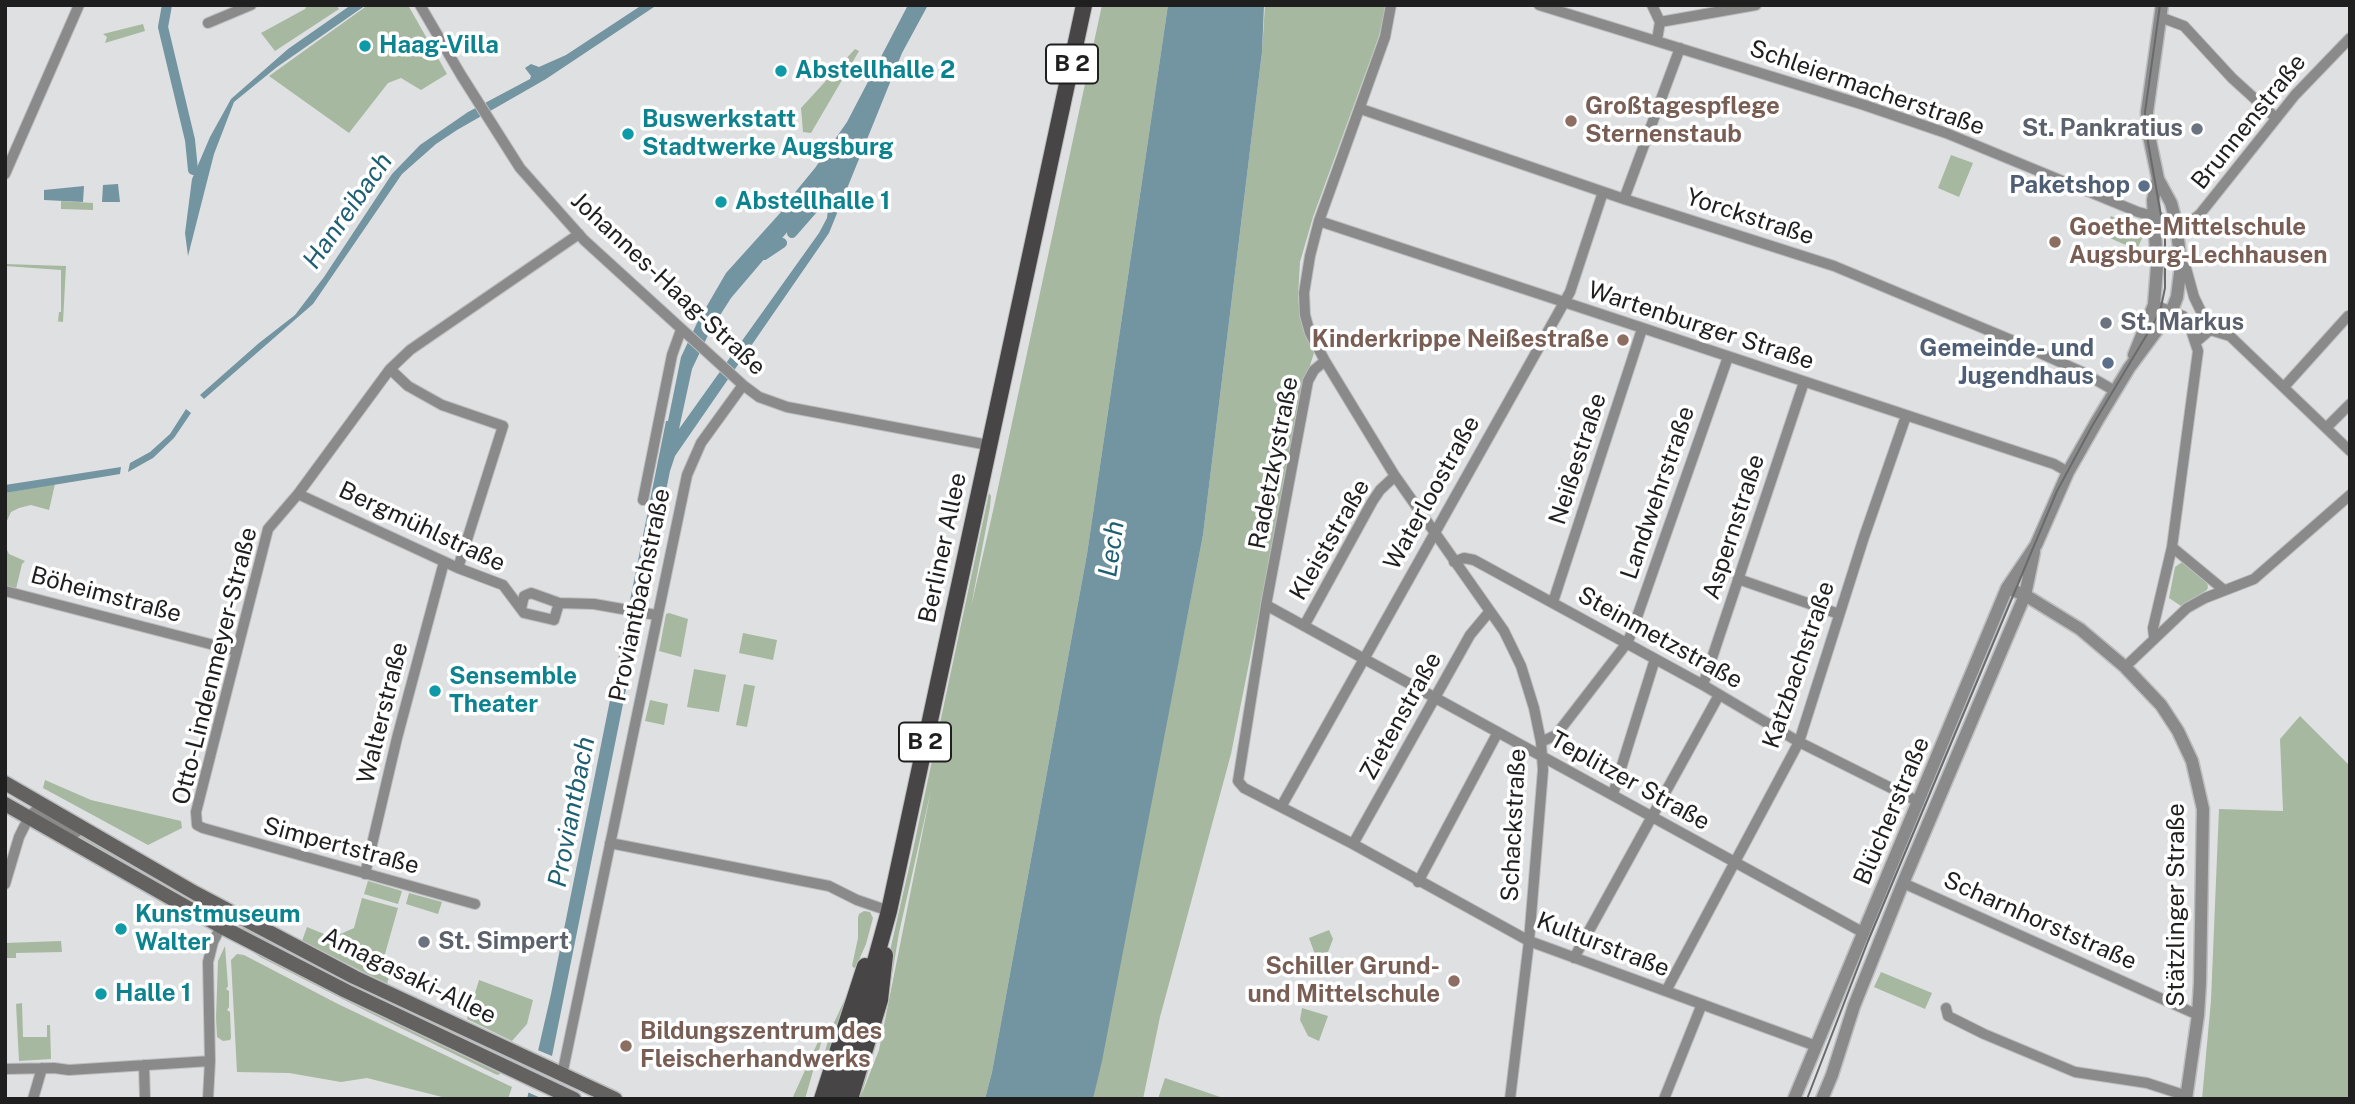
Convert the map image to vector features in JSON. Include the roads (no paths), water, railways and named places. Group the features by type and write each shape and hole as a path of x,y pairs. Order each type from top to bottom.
{"main road":[{"name":"Berliner Allee","path":"837,1099 888,914 1084,5"},
{"name":"Amagasaki-Allee","path":"5,783 229,911 354,977 614,1099"},
{"name":"Amagasaki-Allee","path":"5,804 220,926 346,991 526,1077 550,1092 574,1099"},
{"path":"822,1099 857,985 888,914"},
{"path":"850,1099 880,1000 888,914"}],"street":[{"path":"5,174 79,5"},
{"path":"208,23 251,5"},
{"name":"Johannes-Haag-Straße","path":"421,5 461,75 520,168 579,234 743,385 771,403 988,445"},
{"name":"Radetzkystraße","path":"1238,781 1266,605 1308,381 1314,370 1325,361 1310,333 1305,315 1307,267 1320,221 1385,37 1391,5"},
{"name":"Schleiermacherstraße","path":"1539,5 1817,89 1916,122 2064,183 2155,217 2176,222"},
{"path":"1652,5 1660,22 1657,40"},
{"path":"1660,22 1756,5"},
{"path":"2161,11 2191,33 2232,78 2276,118"},
{"name":"Blücherstraße","path":"1794,1099 2007,588 2036,545 2068,472 2129,368 2172,310 2179,290 2180,265 2176,222 2171,202 2158,179 2148,131 2147,109 2161,11"},
{"name":"Brunnenstraße","path":"2176,222 2189,223 2196,219 2309,79 2350,38"},
{"path":"1624,199 1680,48"},
{"name":"Yorckstraße","path":"1361,109 1624,199 1834,266 1987,329 2080,371 2115,391"},
{"name":"Blücherstraße","path":"2129,368 2154,305 2158,267 2153,200 2158,179"},
{"name":"Waterloostraße","path":"1281,807 1570,292 1603,192"},
{"name":"Wartenburger Straße","path":"1320,221 2054,464 2068,472"},
{"name":"Otto-Lindenmeyer-Straße","path":"197,825 196,812 268,529 298,494 390,369 410,350 579,234"},
{"path":"2180,265 2186,268 2194,297 2210,330 2230,336 2350,451"},
{"path":"2154,305 2184,317 2196,342 2197,351 2172,548 2153,628 2154,638"},
{"path":"2284,387 2348,316"},
{"name":"Neißestraße","path":"1553,602 1642,329"},
{"path":"2196,342 2210,330"},
{"path":"643,500 672,355 684,333"},
{"name":"Landwehrstraße","path":"1541,742 1556,735 1627,643 1728,357"},
{"name":"Schackstraße","path":"1325,361 1395,476 1504,631 1521,666 1534,708 1542,757 1528,941 1510,1099"},
{"path":"390,369 408,386 442,405 503,426 458,568"},
{"name":"Aspernstraße","path":"1703,685 1804,382"},
{"name":"Proviantbachstraße","path":"557,1073 610,843 651,614 691,462 701,443 743,385"},
{"path":"2327,428 2350,404"},
{"name":"Katzbachstraße","path":"1666,991 1799,742 1906,416"},
{"name":"Kleiststraße","path":"1304,626 1372,502 1395,476"},
{"name":"Bergmühlstraße","path":"298,494 444,562 503,585 521,609"},
{"path":"2125,667 2187,608 2254,579 2350,495"},
{"name":"Blücherstraße","path":"1822,1099 1854,1006 1903,883 2025,594 2036,545"},
{"path":"2172,548 2224,590"},
{"name":"Steinmetzstraße","path":"1454,562 1464,558 1475,560 1703,685 1799,742 1919,802"},
{"name":"Walterstraße","path":"365,874 397,738 444,562"},
{"path":"1738,579 1839,614"},
{"name":"Stätzlinger Straße","path":"2007,588 2025,594 2080,629 2125,667 2161,705 2178,731 2192,761 2203,809 2198,1015 2186,1097"},
{"name":"Böheimstraße","path":"5,591 237,651"},
{"path":"559,603 554,620 524,613 521,609 524,596 531,593 559,603 594,604 651,614"},
{"name":"Teplitzer Straße","path":"1266,605 1864,933"},
{"name":"Zietenstraße","path":"1353,844 1471,635 1490,611"},
{"path":"1613,794 1655,659"},
{"path":"1574,958 1719,695"},
{"path":"1418,882 1498,732"},
{"name":"Kulturstraße","path":"1238,781 1244,788 1353,844 1528,941 1816,1046"},
{"path":"5,884 19,837 35,811 78,833 88,832"},
{"name":"Simpertstraße","path":"197,825 234,839 475,904"},
{"path":"610,843 829,886 888,914"},
{"name":"Scharnhorststraße","path":"1903,883 2198,1015"},
{"path":"208,1099 208,962 213,942 229,911"},
{"path":"1664,1099 1702,1003"},
{"path":"1946,1008 1948,1016 1984,1034 2075,1072 2147,1083 2186,1097"},
{"path":"5,1069 69,1070 210,1061"},
{"path":"144,1065 145,1099"},
{"path":"33,1099 42,1068"}],"water":[{"path":"351,5 366,5 277,67 234,102 214,154 188,256 185,233 192,179 210,137 231,99 288,49"},
{"path":"642,5 657,5 546,79 457,130 436,144 402,174 313,304 204,399 200,395 295,315 324,277 392,174 420,145 468,112 530,79 531,76 525,68 531,64 539,67 566,55"},
{"path":"908,5 928,5 902,53 829,233 675,456 552,1056 541,1099 527,1099 551,994 681,357 726,273 791,201 847,122","holes":["820,201 828,209 827,218 819,233 679,429 692,369 710,331 731,298 812,203"]},
{"name":"Lech","path":"1168,5 1264,5 1262,52 1203,535 1093,1099 985,1099 1087,554"},
{"path":"118,184 120,202 102,202 103,185"},
{"path":"84,186 83,202 44,200 44,190"},
{"path":"186,409 191,413 174,438 153,458 128,472 130,463 150,452 170,434"},
{"path":"121,467 120,474 5,493 5,485"}],"waterway":[{"path":"167,5 163,27 190,140 193,170"},
{"name":"Proviantbach","path":"792,233 820,201 821,186"},
{"name":"Proviantbach","path":"764,255 782,243"}],"tram line":[{"path":"1807,1099 1868,941 2057,491 2161,307 2165,288 2165,238 2145,112 2160,5"}],"place":[{"name":"Haag-Villa","path":"365,46"},
{"name":"Abstellhalle 2","path":"781,71"},
{"name":"Großtagespflege Sternenstaub","path":"1571,121"},
{"name":"St. Pankratius","path":"2197,129"},
{"name":"Buswerkstatt Stadtwerke Augsburg","path":"628,134"},
{"name":"Paketshop","path":"2144,186"},
{"name":"Abstellhalle 1","path":"721,202"},
{"name":"Goethe-Mittelschule Augsburg-Lechhausen","path":"2055,242"},
{"name":"St. Markus","path":"2106,323"},
{"name":"Kinderkrippe Neißestraße","path":"1623,340"},
{"name":"Gemeinde- und Jugendhaus","path":"2108,363"},
{"name":"Sensemble Theater","path":"435,691"},
{"name":"Kunstmuseum Walter","path":"121,929"},
{"name":"St. Simpert","path":"424,942"},
{"name":"Schiller Grund- und Mittelschule","path":"1454,981"},
{"name":"Halle 1","path":"101,994"},
{"name":"Bildungszentrum des Fleischerhandwerks","path":"626,1046"}],"water label":[{"name":"Hanreibach","path":"348,211"}]}
